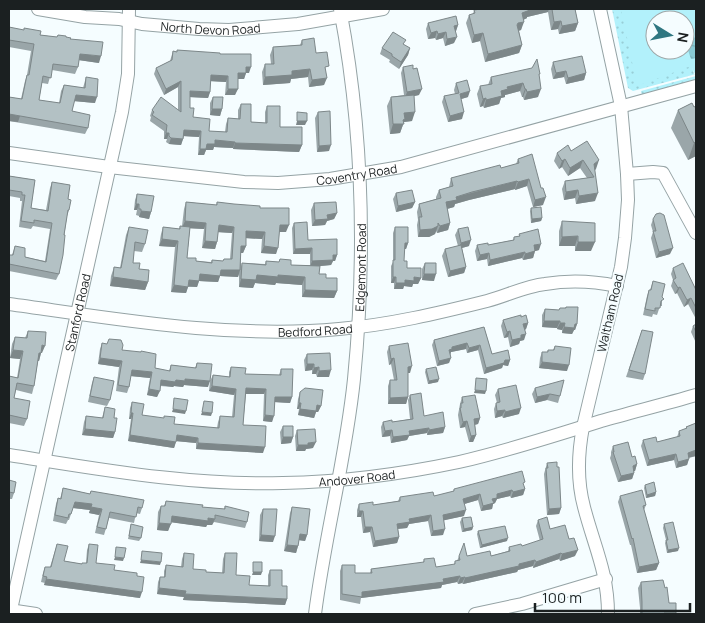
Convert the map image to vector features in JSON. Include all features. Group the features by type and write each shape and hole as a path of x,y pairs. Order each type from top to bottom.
{"street":[{"name":"North Devon Road","path":"38,9 85,17 119,19 129,15 199,29 229,30 298,24 341,13 383,9"},
{"name":"Waltham Road","path":"600,9 621,106 628,200 625,238 617,286 579,449 580,485 583,505 606,579 608,614"},
{"name":"Edgemont Road","path":"315,614 354,380 358,327 361,253 360,174 355,104 341,13"},
{"name":"Stanford Road","path":"10,611 122,112 128,74 129,15"},
{"name":"Coventry Road","path":"9,153 109,167 252,182 287,182 360,174 401,167 696,86"},
{"path":"627,174 663,173 696,233"},
{"name":"Bedford Road","path":"9,304 234,331 291,332 358,327 438,312 490,300 544,284 577,282 617,286"},
{"name":"Andover Road","path":"9,455 148,476 218,482 284,484 338,480 404,472 460,462 696,395"},
{"path":"476,614 522,604 606,579"},
{"path":"10,611 36,614"}],"shaded area":[{"path":"612,9 654,9 645,10 645,60 678,60 692,66 694,74 696,74 633,91 628,88"},
{"path":"621,9 696,9 696,74 691,66 637,86"},
{"path":"696,76 696,80 642,95 641,91"}],"water":[{"path":"695,37 696,37 695,58"}],"building":[{"path":"529,9 522,13 524,22 517,25 522,45 488,54 483,33 474,35 469,15 475,13 474,10"},
{"path":"552,9 575,9 578,23 562,26 561,21 554,22"},
{"path":"456,16 458,25 454,26 457,37 447,39 446,32 438,34 437,31 431,33 428,23"},
{"path":"9,27 41,31 40,35 57,37 58,35 66,36 70,39 103,42 101,56 80,54 78,67 53,64 51,78 43,76 39,100 60,103 64,85 85,88 86,77 98,79 97,97 76,95 72,111 90,115 88,128 9,114 9,97 22,99 27,75 29,75 34,44 9,40"},
{"path":"393,32 406,40 403,44 410,48 401,62 382,48"},
{"path":"314,38 316,53 327,52 329,66 325,67 327,78 312,80 310,69 292,71 292,75 265,77 265,64 274,64 273,47 302,45 302,40"},
{"path":"177,50 220,54 251,54 251,67 246,67 246,73 238,73 238,89 228,89 228,76 211,75 210,92 190,91 190,108 194,108 193,117 210,119 209,131 227,132 228,118 240,119 241,104 251,104 251,122 267,123 267,106 280,106 280,127 302,127 302,145 235,143 215,140 215,144 207,144 206,149 200,149 201,131 184,130 183,139 171,138 169,133 166,133 167,125 152,115 154,112 152,110 161,97 181,112 181,81 166,89 156,68 172,60 173,51 177,52"},
{"path":"582,56 586,73 568,78 566,71 556,73 553,62"},
{"path":"537,59 541,89 527,92 523,83 507,87 508,89 501,91 502,96 483,99 480,86 492,84 491,77 532,68"},
{"path":"413,65 413,69 417,68 422,89 407,92 403,67"},
{"path":"467,80 470,91 460,94 464,112 450,116 444,96 459,93 456,83"},
{"path":"414,95 415,112 404,113 404,124 393,124 391,97"},
{"path":"213,97 223,97 222,109 212,109"},
{"path":"692,103 694,107 696,106 696,141 694,143 678,110"},
{"path":"330,111 331,145 319,146 318,112"},
{"path":"297,112 307,113 307,121 297,121"},
{"path":"587,141 599,160 594,164 598,193 579,196 578,190 566,192 565,181 594,177 583,160 570,168 565,159 562,161 557,153 568,145 571,151"},
{"path":"532,154 541,188 543,188 546,197 535,200 529,179 472,192 456,197 457,200 446,202 450,223 440,226 438,223 438,226 432,229 420,230 419,217 422,217 419,204 441,198 439,190 453,186 451,178 500,165 501,168 519,163 518,159"},
{"path":"9,176 35,180 31,208 48,211 52,182 70,185 68,199 71,200 59,274 9,264 9,255 13,255 15,246 25,248 25,257 46,262 52,223 34,220 34,223 21,221 25,195 22,195 22,192 9,190"},
{"path":"412,190 415,202 398,206 396,193"},
{"path":"137,194 154,196 151,212 139,209 139,204 136,204"},
{"path":"186,202 217,205 217,202 260,206 260,208 289,208 289,225 280,225 278,248 264,246 265,232 246,231 246,246 241,246 240,270 221,270 220,276 200,274 199,281 189,280 188,287 174,285 178,241 162,239 163,227 180,229 180,226 190,227 187,258 196,258 196,261 212,263 212,260 223,261 224,259 232,259 234,227 219,225 217,242 205,241 206,223 185,221"},
{"path":"336,202 337,213 327,215 328,219 315,220 314,203"},
{"path":"541,207 542,218 532,219 531,208"},
{"path":"656,214 664,215 673,248 659,252 653,231 656,231 653,219"},
{"path":"562,221 595,223 595,242 578,242 578,236 562,237"},
{"path":"307,222 308,240 337,239 337,255 333,255 333,260 312,261 312,248 295,249 294,223"},
{"path":"129,227 148,230 145,244 135,242 133,263 140,263 139,269 149,270 148,282 113,277 114,267 121,268"},
{"path":"395,227 408,227 408,243 405,243 404,261 407,261 407,268 421,268 421,278 414,277 414,281 405,280 405,283 396,283 396,277 393,277"},
{"path":"468,227 471,240 461,243 458,229"},
{"path":"538,229 541,244 534,245 535,251 490,260 489,253 480,255 477,245 514,240 514,237 520,236 519,234"},
{"path":"461,245 466,267 450,271 445,249"},
{"path":"280,259 291,260 291,265 320,266 319,274 326,274 326,278 337,278 337,291 305,290 305,277 257,275 256,280 241,279 242,263 266,265 266,261 279,262"},
{"path":"425,263 436,263 436,274 424,274"},
{"path":"683,263 696,290 696,308 691,298 687,300 680,287 678,288 673,280 676,278 673,268"},
{"path":"653,281 665,284 662,297 664,299 661,301 660,308 655,308 655,311 645,309"},
{"path":"566,307 578,307 577,324 575,324 574,328 564,327 565,323 560,323 560,321 544,321 545,309 559,310"},
{"path":"521,315 521,317 526,315 528,323 523,324 526,334 521,335 521,338 512,340 510,331 507,332 503,320"},
{"path":"484,327 492,354 508,350 510,360 505,360 504,363 486,368 480,345 469,348 467,343 452,347 449,350 451,358 439,361 434,340"},
{"path":"642,330 653,332 645,374 629,370"},
{"path":"28,331 46,332 45,346 42,345 41,353 39,353 34,386 17,383 14,398 30,401 27,419 9,415 9,376 18,378 23,351 13,350 15,337 27,338"},
{"path":"109,339 121,340 122,350 156,354 155,368 170,371 171,365 196,368 197,363 212,364 210,381 185,379 185,381 176,380 175,382 161,380 160,391 149,389 152,372 132,370 129,387 118,385 122,361 100,358 102,343 107,344"},
{"path":"408,343 412,366 408,367 408,397 390,398 390,380 397,380 394,358 391,359 389,346"},
{"path":"555,346 571,348 569,365 542,362 542,352 554,350"},
{"path":"330,353 331,370 319,371 319,367 314,368 314,364 307,364 307,354"},
{"path":"231,367 246,368 245,374 281,375 281,369 293,369 292,397 275,397 274,416 265,415 266,389 246,388 243,425 266,426 265,447 198,443 198,438 177,435 176,442 130,435 133,413 131,413 132,402 144,404 142,415 164,418 164,416 175,417 174,424 219,428 220,416 234,417 236,389 212,386 213,375 230,377"},
{"path":"436,367 439,379 429,381 426,369"},
{"path":"94,377 114,381 110,400 90,396"},
{"path":"476,378 487,379 486,391 475,390"},
{"path":"564,380 560,396 550,394 537,397 535,388"},
{"path":"516,385 521,408 505,412 505,410 497,411 496,403 500,402 498,389"},
{"path":"305,388 323,390 321,406 317,405 316,411 300,409 300,392"},
{"path":"421,393 424,416 443,412 445,427 409,431 410,435 393,437 392,430 385,431 383,422 413,419 410,395"},
{"path":"475,395 480,418 474,419 476,435 471,436 467,421 463,422 460,408 461,403 463,403 462,397"},
{"path":"174,398 188,400 186,411 173,409"},
{"path":"204,401 213,402 212,413 202,412"},
{"path":"105,407 115,409 114,418 117,418 115,432 85,429 86,416 103,418"},
{"path":"696,423 696,450 688,453 689,459 678,462 676,454 649,460 643,440 656,437 657,442 680,436 679,431"},
{"path":"283,426 293,426 293,437 283,437"},
{"path":"315,429 316,442 308,443 308,445 298,445 297,430"},
{"path":"628,442 632,457 635,456 637,464 633,466 634,473 621,476 613,452 613,446"},
{"path":"557,462 557,467 559,467 561,508 549,509 546,468 548,468 547,463"},
{"path":"522,471 525,489 497,494 497,498 492,499 494,503 483,506 480,494 463,499 466,510 443,515 445,529 433,531 431,515 409,519 410,522 397,524 399,537 375,541 372,527 365,527 363,511 359,511 359,504 373,502 373,505 400,501 400,497 433,492 434,496"},
{"path":"9,480 16,482 14,493 9,492"},
{"path":"654,482 656,492 647,495 645,485"},
{"path":"63,488 90,494 91,491 144,500 142,508 138,507 136,517 110,512 106,529 97,527 102,509 91,507 92,504 75,502 68,518 55,515 58,498 61,499"},
{"path":"642,490 646,505 643,506 659,563 639,567 633,538 620,496"},
{"path":"166,501 225,509 225,506 249,512 247,522 215,515 215,519 208,518 208,521 172,516 171,524 159,523 161,506 165,506"},
{"path":"292,507 310,509 307,535 300,534 298,546 287,545"},
{"path":"263,509 277,509 275,536 261,535"},
{"path":"471,517 473,527 464,529 462,518"},
{"path":"547,517 550,529 565,525 569,539 574,538 578,550 561,553 536,562 535,560 519,564 519,566 465,578 460,578 460,576 443,579 444,582 362,592 362,597 342,594 342,565 355,565 355,573 372,573 371,569 424,562 424,559 434,558 436,567 455,564 455,561 460,560 459,556 464,543 467,556 490,551 491,556 510,551 509,547 521,544 522,546 543,539 538,520"},
{"path":"673,522 679,548 668,550 666,540 668,540 664,524"},
{"path":"131,524 143,527 141,538 129,536"},
{"path":"505,526 508,538 482,545 478,531"},
{"path":"57,544 68,546 64,561 82,564 87,563 89,544 98,545 96,563 115,565 114,570 137,573 137,576 144,577 142,592 46,579 47,577 43,576 45,567 51,567"},
{"path":"116,547 126,548 124,558 115,557"},
{"path":"142,551 162,553 161,562 141,560"},
{"path":"184,553 194,554 193,569 224,573 225,553 237,553 236,575 250,576 249,585 270,586 270,570 282,570 282,586 287,586 287,599 185,594 186,591 159,588 160,577 165,577 166,565 183,567"},
{"path":"253,562 262,562 262,572 253,572"},
{"path":"663,580 665,588 667,587 669,603 676,603 676,613 642,614 641,582"}]}
